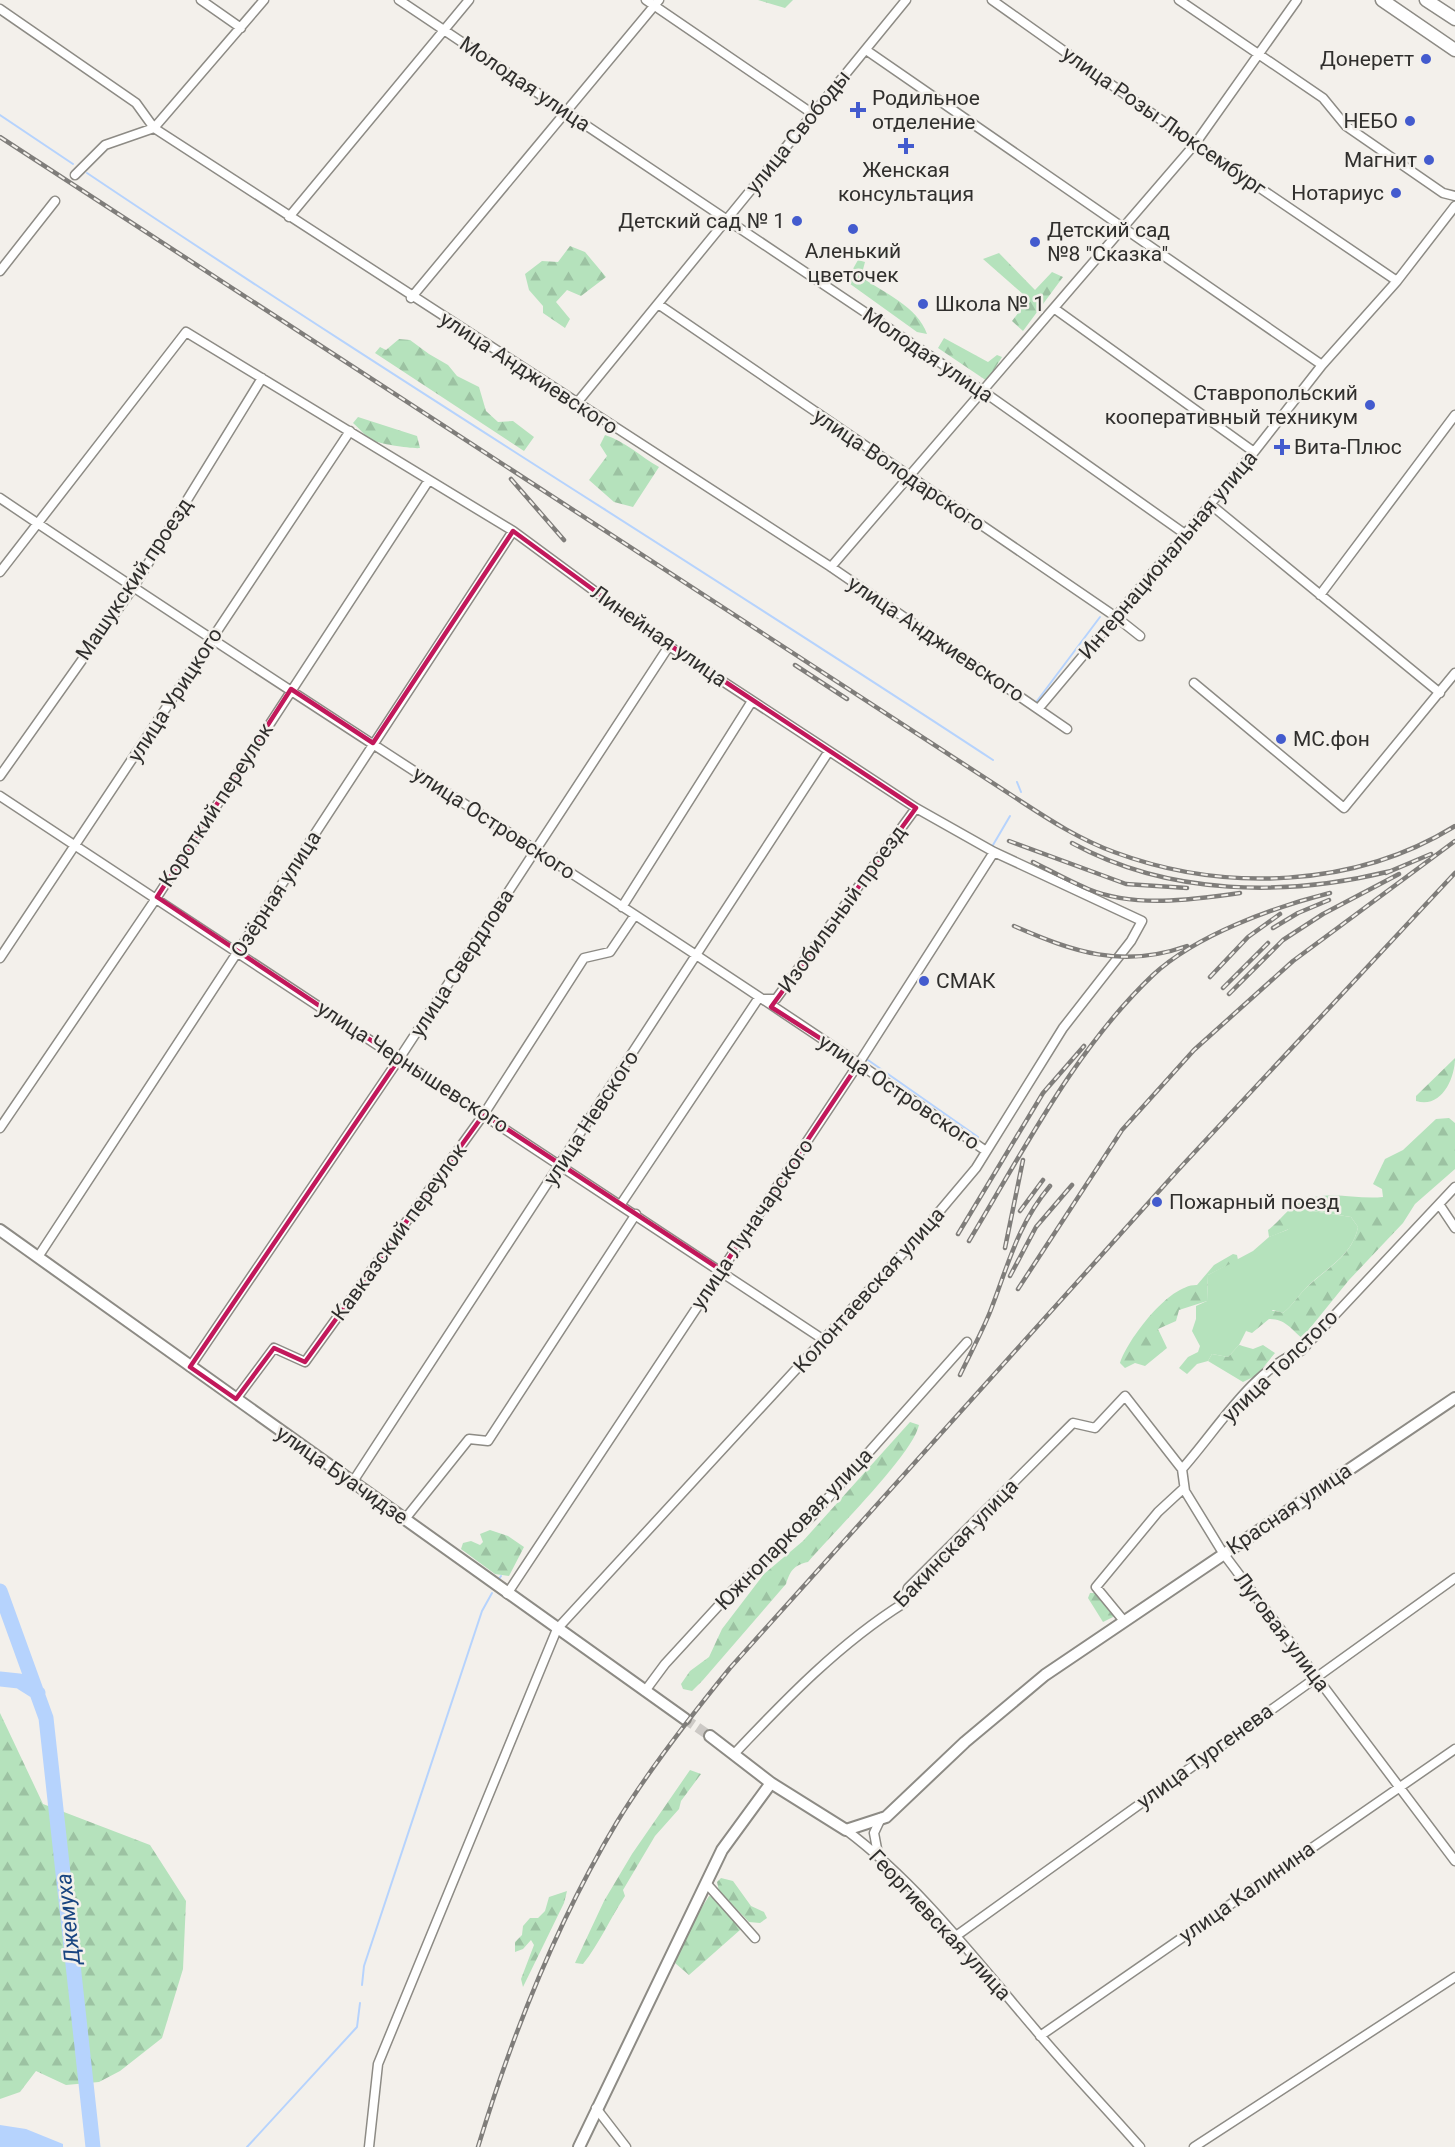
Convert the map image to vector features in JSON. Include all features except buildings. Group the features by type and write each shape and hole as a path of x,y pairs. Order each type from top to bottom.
{"main road":[{"path":"1382,0 1455,50"},
{"path":"1426,0 1455,19"}],"street":[{"path":"201,0 241,28"},
{"path":"75,175 105,145 154,129 264,0"},
{"name":"Молодая улица","path":"399,0 984,392 1185,534"},
{"path":"289,217 469,0"},
{"name":"улица Свободы","path":"576,404 906,0"},
{"name":"улица Розы Люксембург","path":"992,0 1195,144 1396,281"},
{"path":"1179,0 1323,98 1346,126 1443,193 1455,196"},
{"path":"831,567 984,392 1195,144 1297,0"},
{"path":"411,298 653,2 813,114"},
{"name":"улица Анджиевского","path":"0,9 136,103 154,129 411,298 831,567 1067,729"},
{"path":"866,50 1322,365"},
{"path":"0,271 55,201"},
{"name":"Интернациональная улица","path":"1039,708 1254,452 1322,365 1396,281 1455,206"},
{"name":"улица Володарского","path":"658,304 1116,617 1140,636"},
{"path":"1055,309 1254,452"},
{"name":"Линейная улица","path":"38,523 186,332 513,531 669,646 916,808 994,852 1142,921"},
{"name":"Машукский проезд","path":"0,776 133,588 262,378"},
{"path":"1320,595 1455,415"},
{"name":"улица Урицкого","path":"0,958 350,431"},
{"name":"Короткий переулок","path":"0,1128 157,897 429,480"},
{"name":"улица Островского","path":"0,498 133,588 859,1063 986,1151"},
{"path":"1210,504 1440,693"},
{"path":"0,572 38,523"},
{"name":"Озёрная улица","path":"38,1257 513,531"},
{"name":"улица Свердлова","path":"190,1367 399,1059 669,646"},
{"path":"1194,683 1344,808 1455,673"},
{"path":"622,907 752,701"},
{"name":"улица Невского","path":"352,1483 829,752"},
{"name":"улица Чернышевского","path":"0,795 722,1270 824,1340"},
{"name":"Изобильный проезд","path":"621,1204 758,999 776,999 916,808"},
{"name":"улица Луначарского","path":"507,1594 859,1063 994,852"},
{"name":"Кавказский переулок","path":"236,1399 274,1348 305,1362 484,1114 584,958 610,952 635,915"},
{"name":"Колонтаевская улица","path":"557,1629 917,1238 976,1168 1063,1028 1131,941 1142,921"},
{"name":"улица Толстого","path":"1182,1469 1232,1407 1283,1358 1301,1351 1455,1187"},
{"path":"1439,1204 1455,1228"},
{"path":"405,1519 469,1439 488,1441 636,1214"},
{"name":"улица Буачидзе","path":"0,1230 685,1719"},
{"name":"Южнопарковая улица","path":"645,1691 665,1664 733,1590 812,1516 968,1342"},
{"name":"Бакинская улица","path":"734,1754 789,1696 876,1620 904,1603 908,1588 1073,1423 1095,1428 1125,1396 1182,1469"},
{"name":"Красная улица","path":"846,1830 886,1817 965,1742 1045,1675 1455,1398"},
{"name":"Луговая улица","path":"1182,1469 1184,1488 1223,1553 1315,1677 1401,1786 1455,1861"},
{"path":"1124,1621 1096,1587 1158,1512 1184,1488"},
{"name":"улица Тургенева","path":"956,1936 1455,1578"},
{"path":"369,2147 378,2064 557,1629"},
{"name":"Георгиевская улица","path":"710,1736 771,1783 846,1830 878,1854 956,1936 1040,2036 1140,2147"},
{"name":"улица Калинина","path":"1040,2036 1455,1749"},
{"path":"579,2147 722,1850 771,1783"},
{"path":"878,1854 874,1833 881,1818"},
{"path":"706,1882 755,1938"},
{"path":"1194,2147 1455,1977"},
{"path":"596,2108 626,2147"}],"highlighted area":[{"path":"513,531 662,640 916,808 771,1007 859,1063 721,1270 484,1114 305,1362 274,1348 236,1399 190,1367 399,1059 157,897 291,689 373,743"}],"green space":[{"path":"758,0 793,0 785,8"},
{"path":"570,246 585,252 606,277 581,296 567,290 556,302 570,319 565,328 543,313 543,306 529,290 525,274 542,261 558,262"},
{"path":"999,253 1035,290 1052,272 1063,277 1023,331 1012,321 1022,308 1023,294 983,259"},
{"path":"858,260 865,262 861,277 908,308 922,324 927,334 917,332 846,281"},
{"path":"944,338 988,362 997,355 1002,357 987,381 938,348"},
{"path":"399,339 410,340 448,365 457,376 479,387 486,411 498,422 513,421 534,437 524,451 375,353 380,347 386,350"},
{"path":"358,417 417,436 420,448 396,446 372,440 353,423"},
{"path":"605,435 626,445 659,467 633,507 614,502 589,480 607,456 600,445"},
{"path":"1455,1058 1452,1075 1445,1090 1433,1101 1416,1101 1416,1096"},
{"path":"1449,1118 1455,1123 1455,1169 1415,1204 1403,1223 1349,1280 1302,1338 1287,1325 1275,1319 1269,1319 1252,1333 1246,1331 1261,1314 1271,1311 1283,1313 1305,1289 1344,1255 1358,1227 1351,1217 1313,1211 1298,1224 1269,1237 1268,1230 1288,1211 1310,1198 1330,1195 1383,1197 1382,1189 1373,1184 1385,1159 1403,1150 1436,1119"},
{"path":"1312,1211 1351,1217 1358,1227 1355,1237 1344,1254 1305,1289 1283,1313 1273,1310 1246,1331 1239,1345 1228,1357 1212,1354 1208,1361 1197,1364 1187,1374 1179,1368 1188,1357 1198,1352 1200,1346 1192,1331 1196,1319 1196,1306 1207,1301 1208,1275 1253,1251 1269,1237 1287,1230"},
{"path":"1233,1254 1237,1255 1238,1260 1208,1275 1207,1301 1179,1310 1176,1321 1158,1329 1167,1348 1145,1366 1135,1363 1125,1368 1120,1363 1124,1353 1140,1328 1162,1303 1174,1293 1197,1285 1214,1265"},
{"path":"1239,1345 1253,1349 1263,1345 1275,1353 1257,1375 1243,1382 1208,1361 1212,1354 1228,1357"},
{"path":"910,1422 919,1425 913,1438 888,1474 808,1562 793,1569 786,1584 703,1680 692,1691 683,1689 681,1684 690,1671 709,1657 722,1629 764,1574 803,1541"},
{"path":"490,1530 508,1536 524,1547 509,1576 495,1574 461,1549 463,1543 471,1541 480,1545 483,1542 480,1534"},
{"path":"1090,1593 1095,1593 1115,1616 1103,1622 1088,1598"},
{"path":"0,1713 43,1804 150,1845 186,1901 183,1969 162,2038 120,2071 99,2082 66,2085 36,2071 20,2092 0,2099"},
{"path":"690,1770 701,1774 681,1801 679,1809 655,1836 623,1890 625,1896 589,1956 583,1964 575,1963 604,1901 632,1854"},
{"path":"721,1878 733,1881 751,1906 764,1912 767,1918 760,1923 749,1922 719,1891 717,1882"},
{"path":"567,1891 564,1903 523,1987 521,1979 534,1945 531,1940 523,1949 515,1952 515,1942 522,1935 523,1926 530,1918 538,1918 545,1911 549,1897"},
{"path":"709,1896 714,1897 738,1923 740,1930 689,1975 675,1963 694,1920"}],"water":[{"path":"0,2125 26,2129 63,2144 63,2147 0,2147"}],"waterway":[{"path":"0,115 73,164"},
{"path":"87,173 312,322 993,760"},
{"path":"1037,701 1100,617"},
{"path":"1017,782 1021,792"},
{"path":"993,845 1010,816"},
{"path":"868,1060 978,1137"},
{"name":"Джемуха","path":"0,1591 46,1718 93,2147"},
{"path":"362,1985 364,1966 482,1611 492,1593"},
{"name":"Джемуха","path":"0,1679 19,1681 38,1693"},
{"path":"247,2147 357,2027 360,2003"}],"tunnel":[{"path":"685,1719 710,1736"}],"railway":[{"path":"0,137 1033,809 1090,842 1156,865 1200,874 1244,878 1288,878 1332,872 1375,862 1416,847 1455,826"},
{"path":"511,479 564,540"},
{"path":"795,665 847,699"},
{"path":"1009,841 1126,884 1187,888"},
{"path":"1018,1289 1122,1130 1194,1050 1293,961 1455,841"},
{"path":"1072,843 1109,860 1148,873 1188,882 1228,887 1270,888 1310,885 1391,871"},
{"path":"1386,873 1431,854"},
{"path":"1033,862 1088,889 1124,899 1183,900 1240,893"},
{"path":"478,2147 521,2021 575,1899 617,1822 685,1724 730,1668 1178,1170 1455,873"},
{"path":"1229,994 1283,940 1323,914 1399,874"},
{"path":"969,1241 1031,1136 1075,1068 1099,1035 1153,975 1191,947 1213,935 1285,906 1330,893"},
{"path":"1273,928 1298,913 1329,900"},
{"path":"1210,977 1248,937 1280,914"},
{"path":"1014,926 1078,950 1120,957 1163,953 1187,946"},
{"path":"1223,988 1268,943"},
{"path":"958,1234 1043,1093 1084,1046"},
{"path":"1005,1248 1023,1160"},
{"path":"1020,1211 1043,1180"},
{"path":"1010,1276 1036,1227 1072,1185"},
{"path":"960,1375 987,1320 1021,1231 1050,1186"}],"place":[{"name":"Донеретт","path":"1426,59"},
{"name":"Родильное отделение","path":"858,110"},
{"name":"НЕБО","path":"1410,121"},
{"name":"Женская консультация","path":"906,146"},
{"name":"Магнит","path":"1429,160"},
{"name":"Нотариус","path":"1396,193"},
{"name":"Детский сад № 1","path":"797,221"},
{"name":"Аленький цветочек","path":"853,229"},
{"name":"Детский сад №8 \"Сказка\"","path":"1035,242"},
{"name":"Школа № 1","path":"923,304"},
{"name":"Ставропольский кооперативный техникум","path":"1370,405"},
{"name":"Вита-Плюс","path":"1282,447"},
{"name":"МС.фон","path":"1281,739"},
{"name":"СМАК","path":"924,981"},
{"name":"Пожарный поезд","path":"1157,1202"}]}
